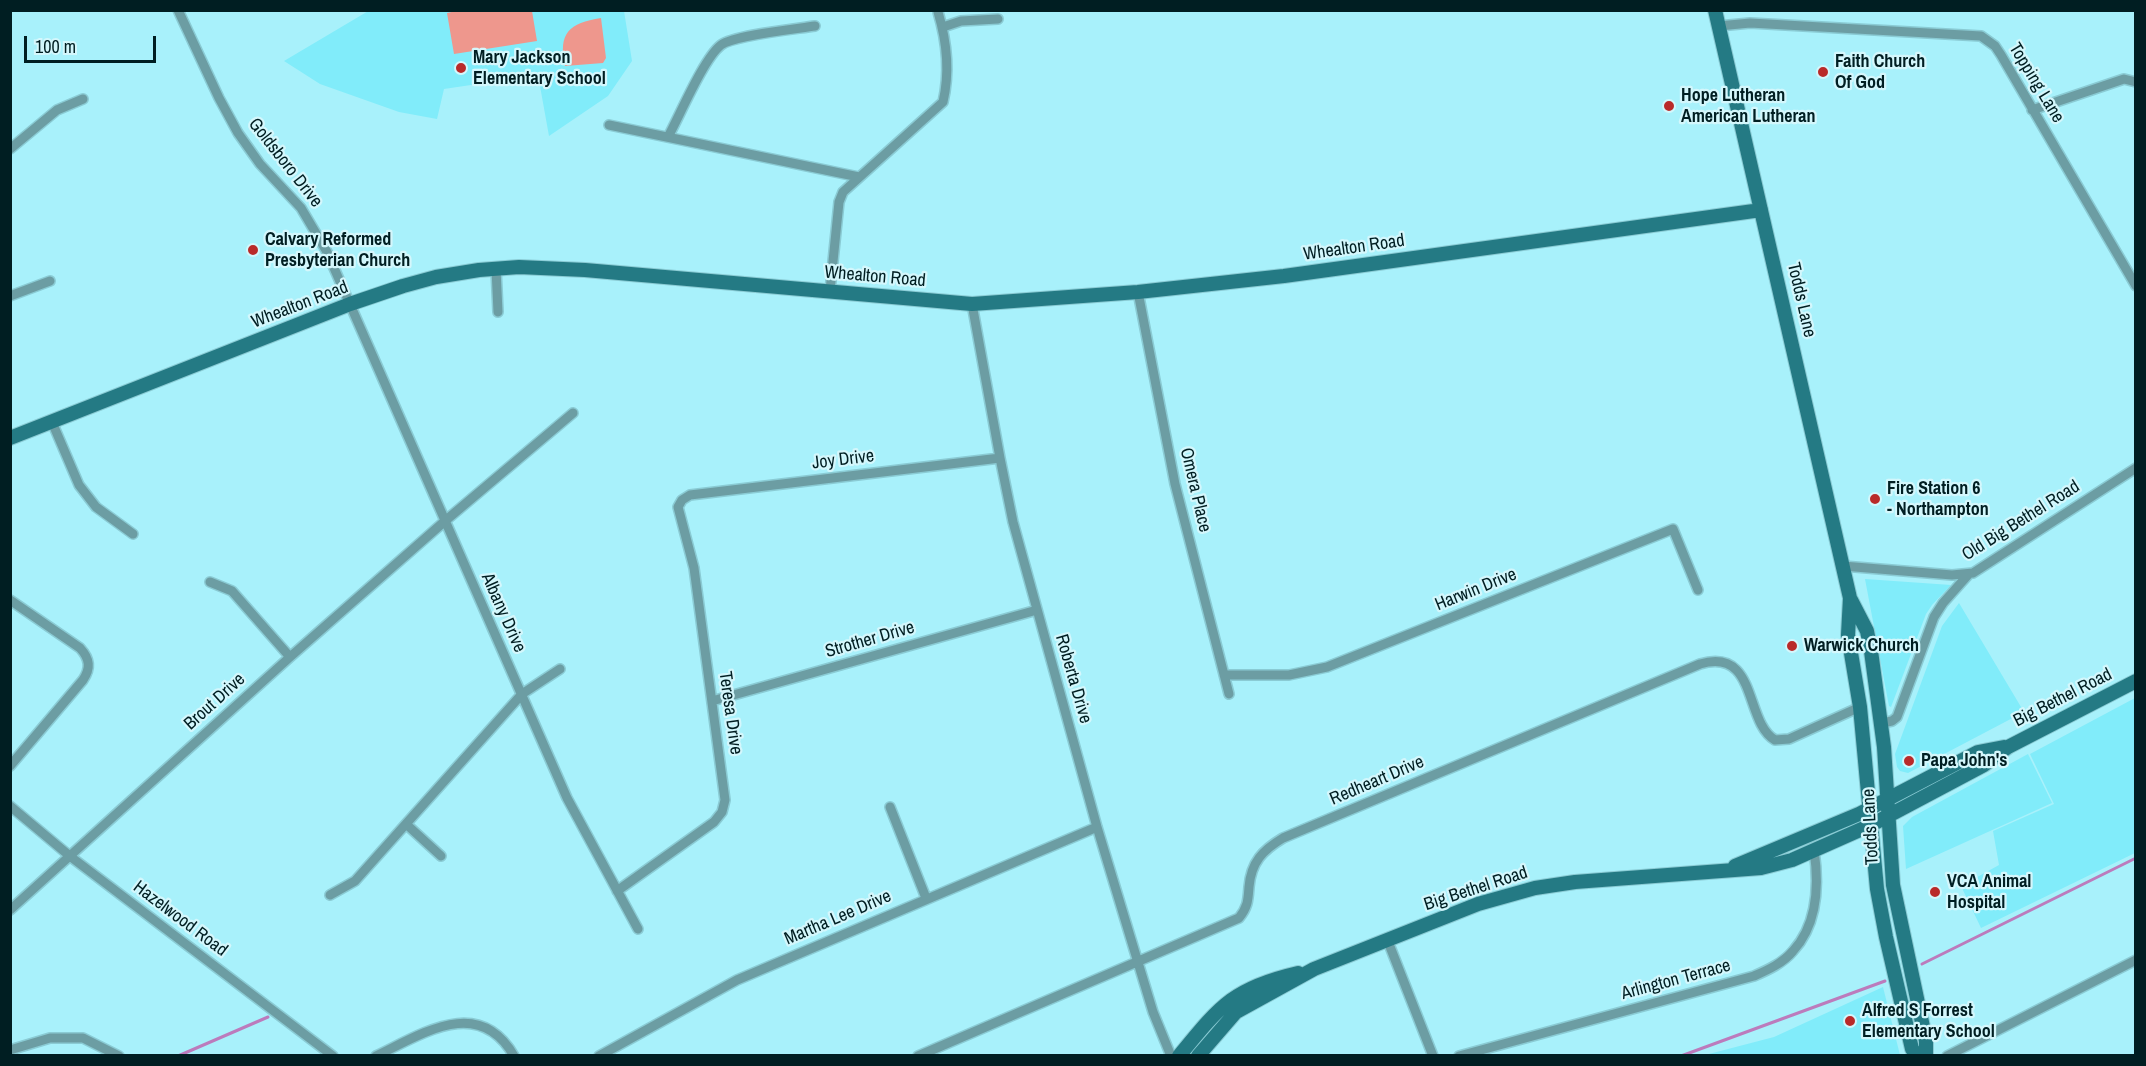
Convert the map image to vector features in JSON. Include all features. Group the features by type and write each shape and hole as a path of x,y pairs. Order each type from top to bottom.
{"main road":[{"name":"Todds Lane","path":"1715,10 1850,598 1867,631 1882,723 1892,876 1896,904 1924,1028 1926,1056"},
{"name":"Whealton Road","path":"10,438 350,304 403,286 436,278 496,269 519,267 585,270 972,304 1138,292 1295,274 1761,210"},
{"name":"Todds Lane","path":"1850,598 1848,635 1860,708 1882,921 1912,1049 1918,1056"},
{"name":"Big Bethel Road","path":"1198,1056 1236,1012 1314,969 1478,904 1535,888 1575,882 1761,868 1792,860 1871,825 1984,765 2008,747 2136,681"},
{"name":"Big Bethel Road","path":"1727,870 1870,808 1978,752 2008,747"},
{"name":"Big Bethel Road","path":"1179,1056 1216,1012 1239,993 1272,979 1314,969"}],"street":[{"name":"Goldsboro Drive","path":"178,10 238,133 260,164 288,192 311,222 350,304"},
{"path":"830,291 839,202 843,192 943,102 947,86 946,36 938,12"},
{"path":"943,27 961,21 998,19"},
{"name":"Topping Lane","path":"1719,26 1750,23 1981,36 1995,46 2001,55 2136,286"},
{"path":"669,136 710,57 722,44 742,38 815,26"},
{"path":"2032,110 2124,79 2136,82"},
{"path":"10,149 57,110 83,99"},
{"path":"609,125 859,177"},
{"path":"496,269 498,312"},
{"path":"10,296 50,281"},
{"name":"Omera Place","path":"1138,292 1175,484 1229,694"},
{"name":"Albany Drive","path":"350,304 567,798 638,929"},
{"name":"Roberta Drive","path":"972,304 1013,522 1097,827 1153,1012 1171,1056"},
{"name":"Brout Drive","path":"10,910 290,657 573,413"},
{"path":"52,422 79,485 96,507 133,534"},
{"name":"Joy Drive","path":"690,495 1000,458"},
{"name":"Old Big Bethel Road","path":"1843,566 1968,575 1978,571 2136,468"},
{"name":"Teresa Drive","path":"617,891 714,822 722,812 725,800 694,568 678,507 682,500 690,495"},
{"name":"Harwin Drive","path":"1224,675 1289,675 1327,667 1673,529 1698,590"},
{"path":"1882,723 1892,721 1897,717 1934,617 1943,603 1968,575"},
{"path":"210,582 232,591 290,657"},
{"path":"10,600 80,648 89,663 88,672 83,680 10,766"},
{"name":"Strother Drive","path":"712,701 1037,610"},
{"name":"Redheart Drive","path":"921,1055 1239,918 1250,899 1249,888 1253,867 1265,849 1282,838 1700,664 1717,662 1727,664 1739,673 1766,732 1775,740 1789,739 1860,708"},
{"path":"330,895 355,881 522,694 560,669"},
{"name":"Hazelwood Road","path":"10,806 71,857 333,1056"},
{"path":"890,807 926,898"},
{"path":"406,824 441,856"},
{"name":"Martha Lee Drive","path":"599,1056 737,980 1097,827"},
{"name":"Arlington Terrace","path":"1459,1056 1755,976 1774,966 1793,952 1810,922 1817,885 1814,850"},
{"path":"1387,939 1433,1056"},
{"path":"1947,1056 2136,960"},
{"path":"375,1056 451,1023 469,1023 486,1028 501,1037 514,1056"},
{"path":"10,1050 50,1038 82,1038 119,1056"}],"shaded area":[{"name":"Mary Jackson Elementary School","path":"370,10 624,11 632,61 608,96 549,136 538,75 444,89 437,119 399,112 320,84 284,61"},
{"path":"461,10 532,11 537,41 454,54 447,13"},
{"path":"601,18 606,58 603,63 565,66 563,45 568,32 581,23"},
{"path":"1865,579 1951,585 1926,614 1891,707 1889,706"},
{"path":"1959,603 2024,712 1908,773 1900,771 1895,754 1942,626"},
{"path":"2135,698 2135,853 1981,928 1961,886 1999,865 1993,831 2054,804 2030,754"},
{"path":"2028,754 2052,803 1906,869 1903,826 1912,817"},
{"name":"Alfred S Forrest Elementary School","path":"1883,987 1900,1055 1705,1055 1774,1037"}],"waterway":[{"path":"1922,964 2136,858"},
{"path":"1681,1056 1885,981"},
{"path":"178,1056 268,1017"}],"place":[{"name":"Mary Jackson Elementary School","path":"461,68"},
{"name":"Faith Church Of God","path":"1823,72"},
{"name":"Hope Lutheran American Lutheran","path":"1669,106"},
{"name":"Calvary Reformed Presbyterian Church","path":"253,250"},
{"name":"Fire Station 6 - Northampton","path":"1875,499"},
{"name":"Warwick Church","path":"1792,646"},
{"name":"Papa John's","path":"1909,761"},
{"name":"VCA Animal Hospital","path":"1935,892"},
{"name":"Alfred S Forrest Elementary School","path":"1850,1021"}]}
